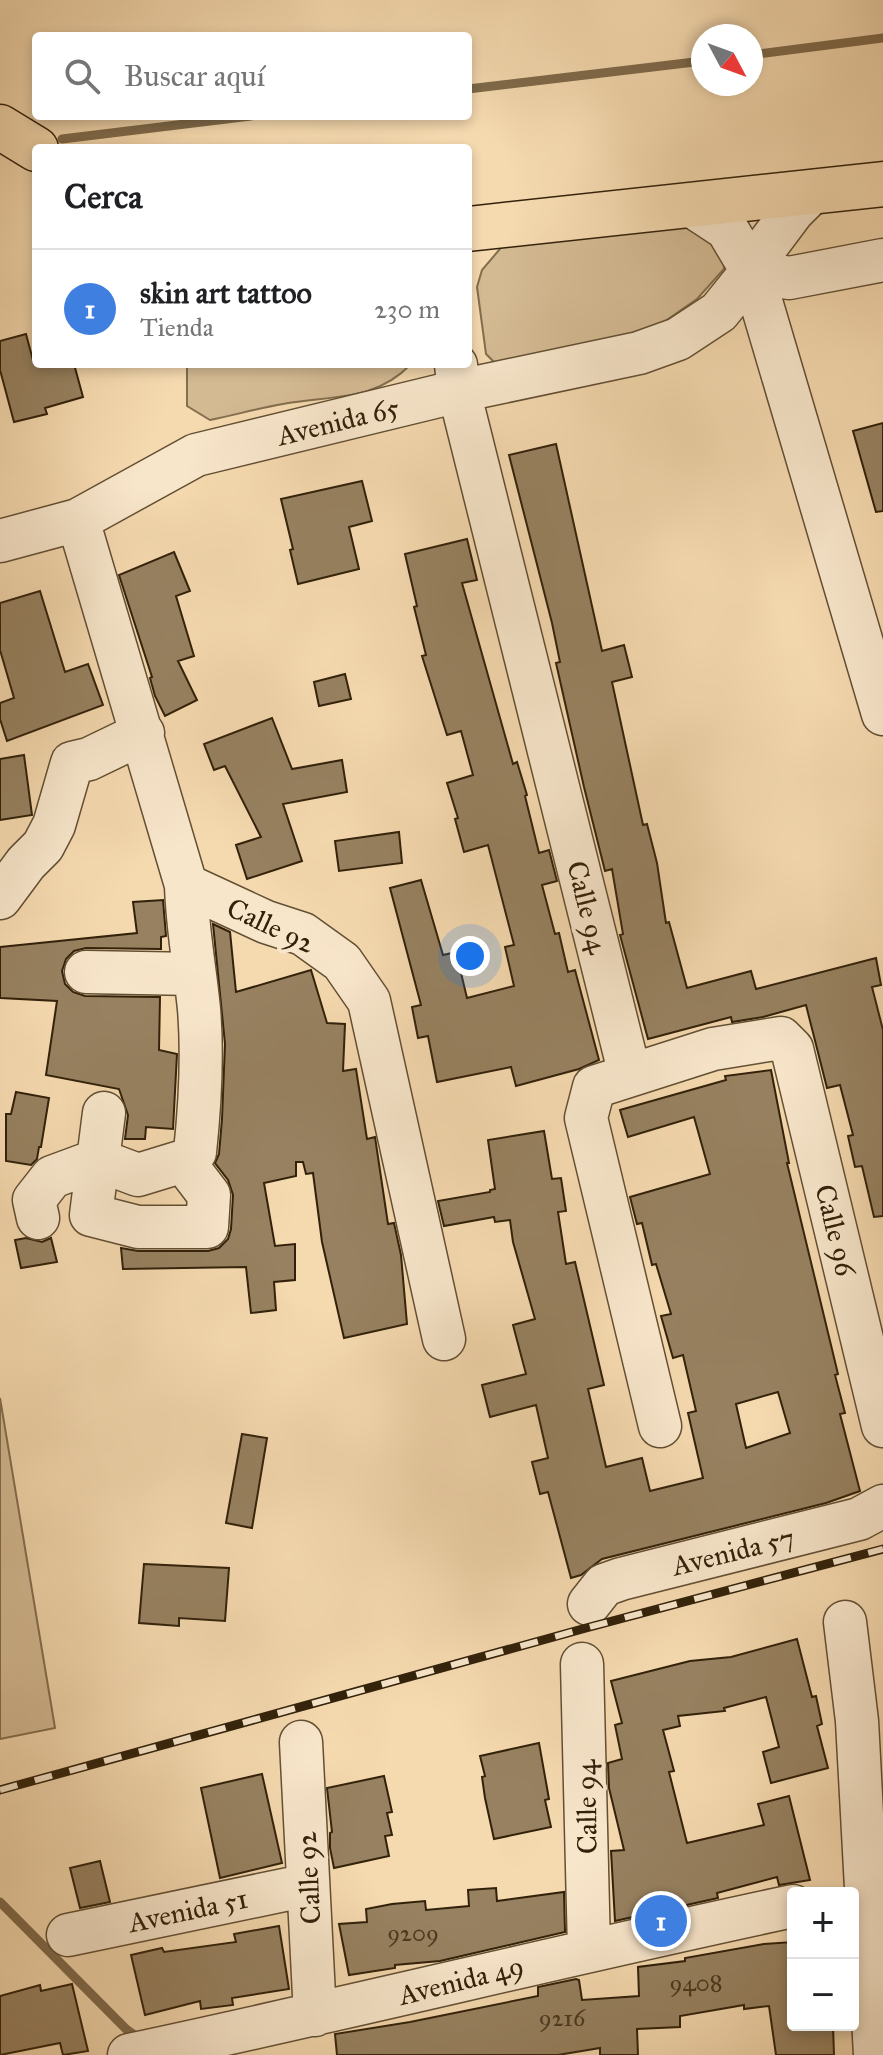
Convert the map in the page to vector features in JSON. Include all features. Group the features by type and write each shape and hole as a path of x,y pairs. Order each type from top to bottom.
{"main road":[{"path":"0,127 32,147"},
{"path":"472,229 883,184"}],"street":[{"name":"Avenida 65","path":"0,541 78,520 196,455 458,377 639,353 678,339 719,312 793,211 813,191"},
{"path":"692,206 727,229 752,271 866,593 883,714"},
{"path":"752,271 789,278 883,260"},
{"name":"Calle 94","path":"458,377 630,1075"},
{"path":"38,1218 34,1200 52,1177 98,1160 138,1175 187,1160 195,1152 201,1054 186,885 78,520"},
{"path":"0,898 43,846 54,825 72,763 89,759 143,733"},
{"name":"Calle 92","path":"186,885 266,922 303,934 342,962 369,1001 444,1339"},
{"path":"86,972 194,974"},
{"name":"Calle 96","path":"630,1075 713,1049 781,1038 792,1049 883,1426"},
{"path":"630,1075 594,1087 586,1118 660,1426"},
{"path":"104,1113 91,1215 138,1227 207,1227 209,1195 193,1174"},
{"name":"Avenida 57","path":"589,1604 604,1585 621,1579 859,1519 883,1506"},
{"path":"845,1622 857,1721 859,1887"},
{"name":"Calle 94","path":"582,1664 589,1949"},
{"name":"Calle 92","path":"301,1742 315,2015"},
{"name":"Avenida 51","path":"68,1935 308,1885"},
{"path":"859,1893 875,2055"},
{"name":"Avenida 49","path":"129,2055 315,2015 589,1949 787,1907"}],"shaded area":[{"path":"668,219 705,237 723,254 724,269 697,299 645,335 497,365 486,354 477,287 482,270 505,243"},
{"path":"187,368 406,368 383,385 352,395 301,401 210,420 187,406"},
{"path":"0,1398 55,1728 0,1739"}],"building":[{"path":"26,334 32,368 75,368 83,397 45,408 47,414 14,422 0,370 0,341"},
{"path":"883,423 883,511 876,512 853,431"},
{"path":"556,444 602,651 624,645 632,677 612,682 643,825 647,824 657,863 666,923 669,922 687,988 751,971 756,989 876,958 881,985 872,987 883,1030 883,1216 874,1217 862,1166 855,1167 848,1136 853,1135 840,1085 827,1088 806,1005 732,1022 731,1017 648,1039 620,935 623,934 612,869 605,871 584,787 556,663 560,662 552,623 509,455"},
{"path":"362,481 372,521 349,527 359,569 298,584 281,499"},
{"path":"467,539 477,580 462,583 513,764 517,762 527,795 539,853 549,850 557,881 542,885 555,934 559,933 568,972 575,970 599,1060 579,1069 516,1086 511,1067 437,1082 428,1036 418,1038 412,1007 421,1005 390,888 421,880 443,955 456,952 467,998 514,986 505,947 514,945 488,845 464,852 455,819 458,818 447,783 473,775 461,731 447,735 422,656 426,655 405,554"},
{"path":"174,552 190,591 176,596 194,656 178,661 197,700 165,716 155,696 152,677 119,575"},
{"path":"40,591 65,672 88,664 103,705 7,741 0,719 0,703 14,698 0,650 0,603"},
{"path":"345,674 351,699 319,706 314,682"},
{"path":"272,718 292,769 342,760 347,792 283,804 302,861 247,879 236,845 261,837 225,766 214,770 204,744"},
{"path":"24,755 32,815 0,820 0,759"},
{"path":"399,832 402,863 339,871 335,841"},
{"path":"163,900 166,936 161,937 161,949 86,948 74,951 66,959 62,971 65,984 73,992 85,996 160,997 159,1050 177,1054 173,1129 146,1127 145,1139 125,1139 128,1115 119,1089 46,1075 57,1001 0,998 0,947 137,933 133,902"},
{"path":"213,924 230,932 236,992 311,970 327,1023 345,1024 343,1071 356,1069 367,1139 375,1137 388,1224 394,1223 401,1255 407,1324 344,1338 322,1242 313,1173 306,1174 303,1162 296,1162 296,1176 264,1183 275,1246 295,1244 295,1280 274,1282 276,1310 251,1313 246,1267 123,1269 121,1248 138,1251 208,1251 219,1248 228,1239 231,1229 233,1195 228,1180 215,1163 219,1154 222,1119 225,1044"},
{"path":"771,1070 787,1163 838,1374 835,1375 845,1413 840,1414 860,1491 826,1503 602,1559 581,1575 571,1578 548,1492 540,1494 532,1462 548,1458 536,1405 490,1417 482,1385 526,1374 513,1325 535,1319 513,1242 510,1220 495,1222 494,1217 444,1226 438,1201 495,1189 488,1140 544,1131 552,1179 561,1178 566,1211 558,1212 566,1264 575,1262 604,1385 588,1389 606,1467 642,1458 650,1491 703,1478 688,1413 696,1411 683,1355 673,1358 661,1316 671,1314 656,1264 652,1265 642,1223 637,1224 630,1197 710,1174 694,1117 628,1137 620,1110 726,1080 725,1076","holes":["778,1392 790,1433 746,1448 736,1404"]},
{"path":"16,1092 49,1098 41,1147 31,1165 6,1161 6,1114 11,1114"},
{"path":"26,1238 42,1242 51,1238 57,1262 21,1268 15,1240"},
{"path":"242,1434 267,1438 252,1528 226,1523"},
{"path":"144,1564 229,1568 225,1621 179,1618 179,1626 139,1623"},
{"path":"797,1639 812,1697 816,1696 822,1724 817,1726 828,1768 771,1783 763,1752 779,1747 766,1697 724,1708 725,1711 678,1716 680,1726 663,1730 674,1771 669,1772 687,1843 764,1825 758,1804 789,1796 810,1880 779,1885 777,1877 717,1893 718,1898 615,1921 611,1851 624,1850 609,1788 608,1763 622,1759 615,1725 622,1723 611,1681 690,1661 731,1657"},
{"path":"539,1743 551,1827 494,1839 480,1756"},
{"path":"262,1774 282,1863 220,1878 201,1788"},
{"path":"384,1776 392,1812 387,1813 392,1835 385,1836 389,1856 334,1868 327,1788"},
{"path":"100,1861 110,1902 80,1908 70,1868"},
{"path":"496,1888 497,1901 564,1892 565,1932 440,1961 395,1965 395,1968 349,1975 339,1924 367,1922 366,1909 392,1904 425,1901 426,1910 469,1906 468,1890"},
{"path":"279,1926 289,1989 232,1998 233,2005 201,2009 200,2001 145,2015 131,1955 162,1948 164,1952 236,1942 234,1934"},
{"path":"787,1942 787,2031 833,2031 834,2055 776,2055 769,2006 744,2009 744,2005 680,2016 680,2027 637,2029 638,2055 600,2055 600,2048 558,2055 337,2055 335,2034 538,1996 538,1987 576,1979 579,1980 582,2000 639,1996 638,1967 685,1961 685,1958"},
{"path":"72,1984 88,2051 63,2055 60,2043 0,2055 0,1996 40,1985 41,1991"}],"waterway":[{"path":"763,53 883,38"},
{"path":"472,89 691,62"},
{"path":"62,139 218,120"},
{"path":"0,1902 126,2029 140,2039"}],"railway":[{"path":"0,1790 883,1549"}],"place":[{"name":"skin art tattoo","path":"661,1921"}]}
